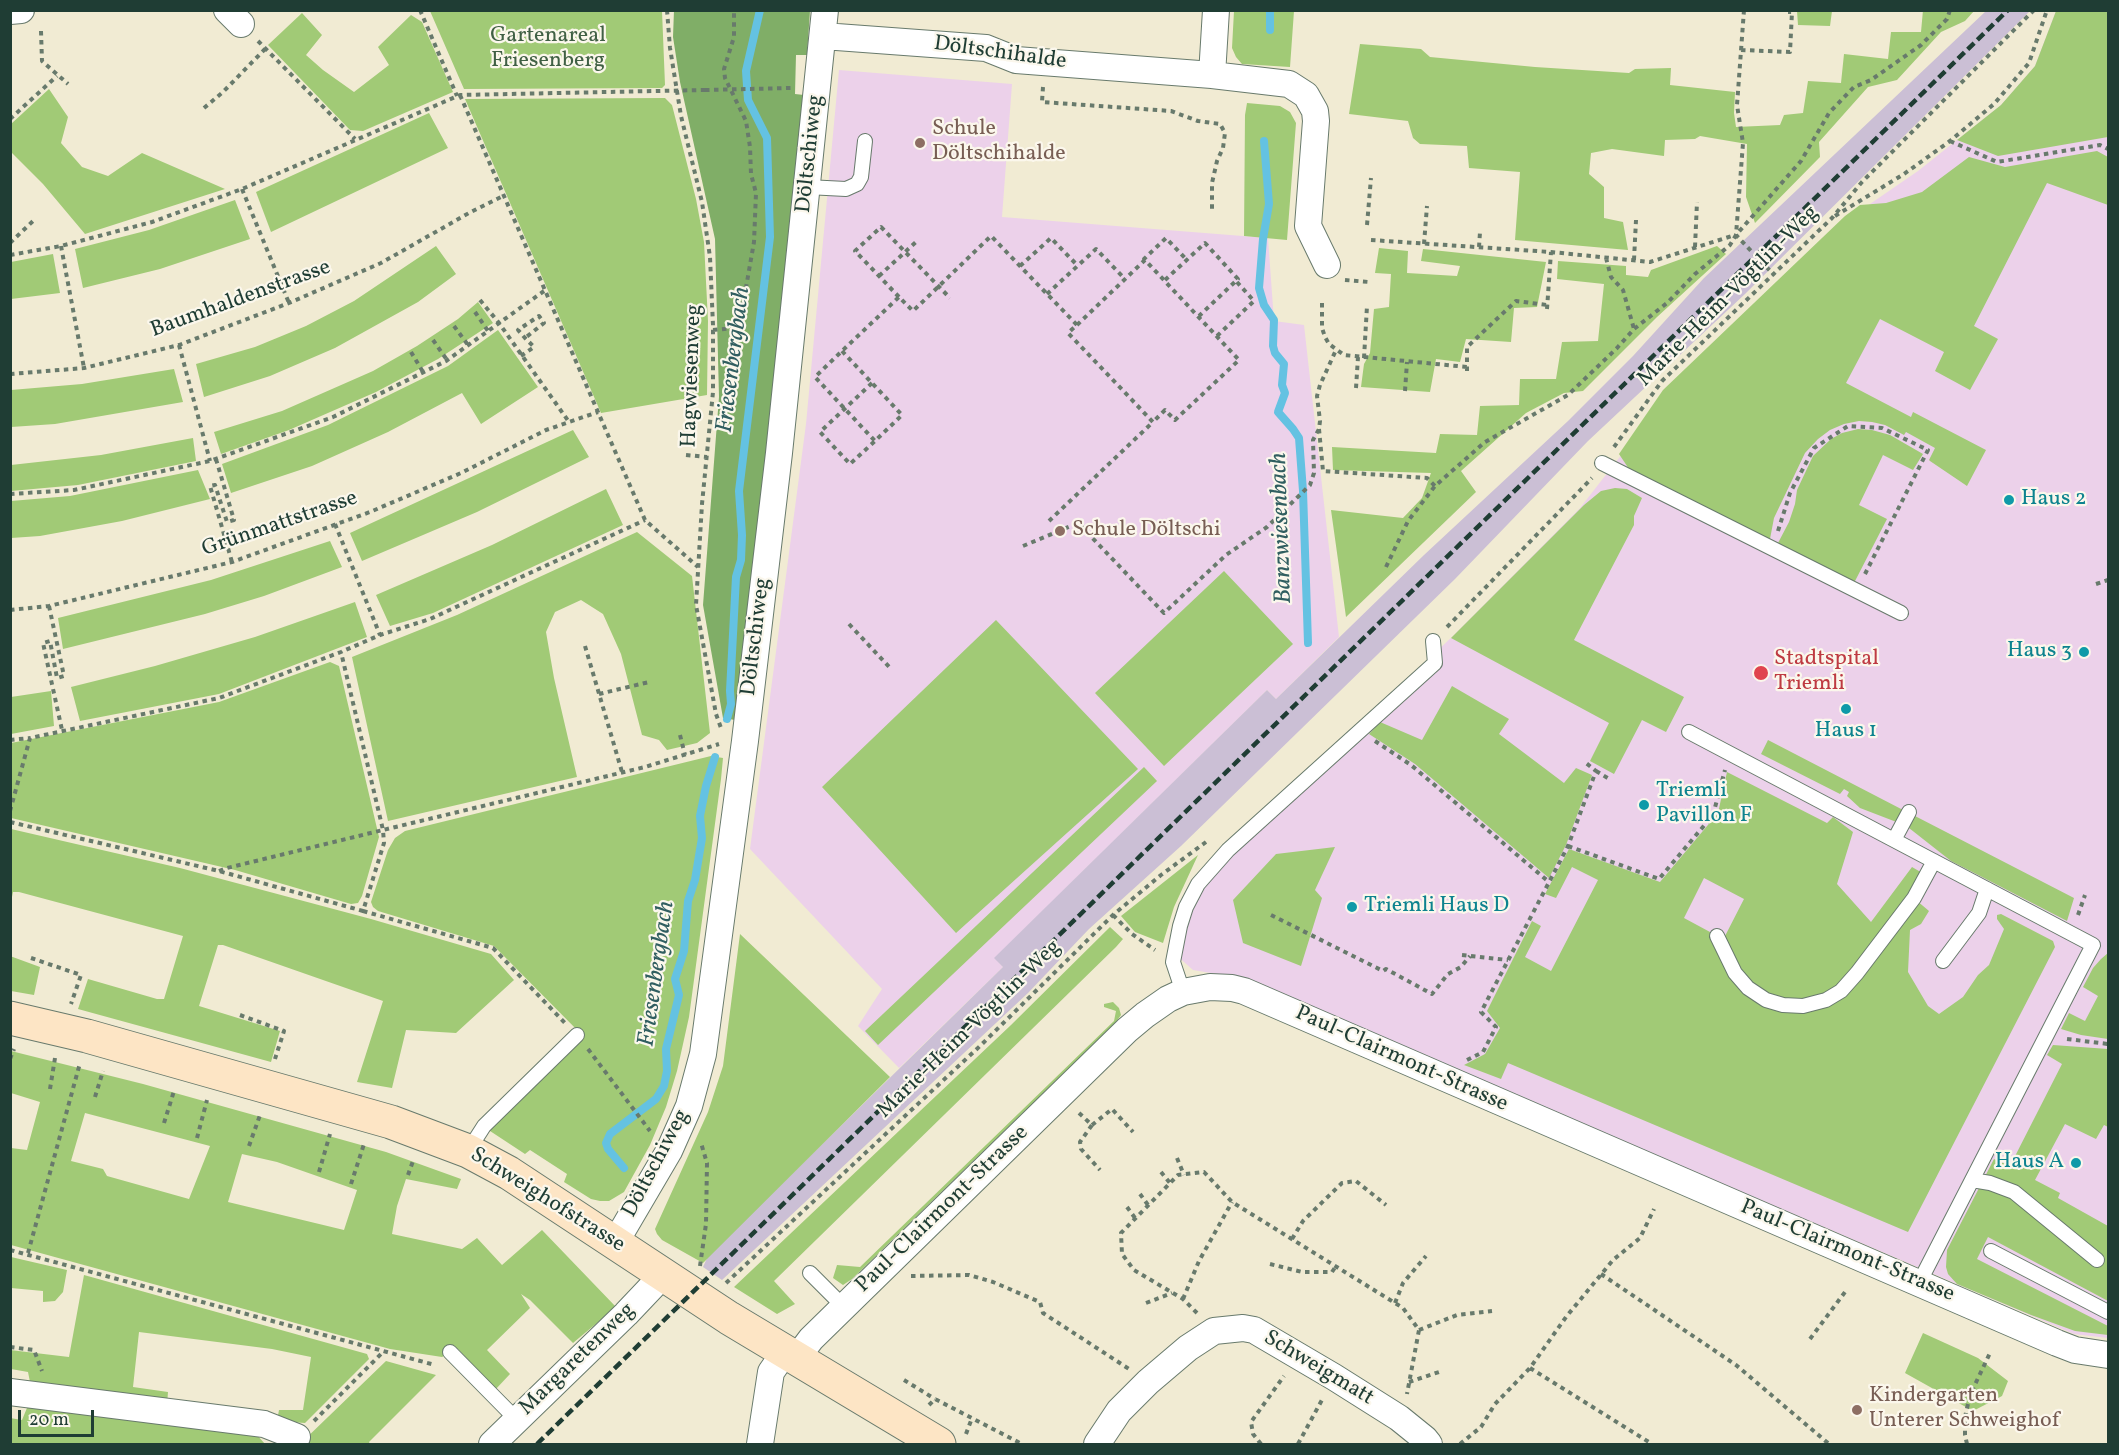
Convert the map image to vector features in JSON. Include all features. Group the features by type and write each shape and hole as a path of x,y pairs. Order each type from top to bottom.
{"main road":[{"name":"Schweighofstrasse","path":"13,1032 107,1042 391,1122 468,1151 509,1173 790,1356 952,1441"}],"street":[{"path":"10,11 21,10"},
{"path":"1212,75 1216,10"},
{"name":"Döltschihalde","path":"824,23 986,48 1016,60 1212,75 1289,84 1299,89 1311,102 1316,121 1308,226 1327,265"},
{"name":"Döltschiweg","path":"615,1243 669,1151 689,1106 702,1054 746,730 779,453 824,23"},
{"name":"Paul-Clairmont-Strasse","path":"790,1356 811,1339 1127,1030 1145,1015 1183,992 1210,987 1244,991 2057,1343 2075,1350 2109,1355"},
{"name":"Margaretenweg","path":"492,1444 663,1275"},
{"name":"Schweigmatt","path":"1098,1444 1119,1412 1148,1382 1188,1348 1214,1331 1243,1328 1254,1330 1334,1377 1399,1418 1425,1438 1429,1444"},
{"path":"760,1444 771,1372 790,1356"},
{"path":"10,1392 264,1424 297,1437"}],"lane":[{"path":"807,187 846,189 857,184 863,168 865,141"},
{"path":"1602,463 1901,613"},
{"path":"1183,992 1173,962 1186,907 1198,884 1228,850 1435,663 1433,641"},
{"path":"1689,732 2093,945 1918,1283"},
{"path":"1894,840 1909,813"},
{"path":"1718,936 1735,973 1748,988 1766,1000 1783,1005 1803,1006 1826,1000 1841,991 1864,964 1914,898 1934,861"},
{"path":"1943,961 1979,913 1988,889"},
{"path":"468,1151 484,1126 577,1035"},
{"path":"1972,1180 1990,1183 2014,1192 2097,1260"},
{"path":"1992,1251 2109,1312"},
{"path":"810,1273 844,1307"},
{"path":"450,1353 517,1420"}],"path":[{"path":"420,10 645,520 699,568"},
{"name":"Hagwiesenweg","path":"667,10 677,92 708,237 713,330 713,392 696,605 716,714 726,735"},
{"path":"713,330 735,328 744,299 754,242 756,193 746,121 725,78 724,69 734,37 734,10"},
{"path":"1744,10 1737,105 1743,143 1736,235 1774,275"},
{"path":"1386,567 1408,521 1435,486 1485,442 1568,395 1634,329 1667,303 1695,274 1730,244 1802,161 1828,113 1854,87 1871,80 1921,45 1947,19 1950,10"},
{"name":"Marie-Heim-Vögtlin-Weg","path":"1433,641 1578,494 1662,381 1832,218 1862,182 2034,10"},
{"path":"1832,218 1904,174 1950,141 1994,104 2029,63 2048,10"},
{"path":"1741,50 1790,52 1792,12 1788,12"},
{"path":"40,31 42,61 68,84"},
{"path":"204,108 223,92 264,48 355,139"},
{"path":"10,120 57,76"},
{"path":"1043,81 1042,102 1171,111 1198,121 1220,124 1225,133 1223,148 1216,160 1212,183 1212,210"},
{"path":"10,249 13,255 61,246 152,222 242,189 458,96 791,88"},
{"path":"1950,141 1997,162 2109,142"},
{"path":"2100,145 2109,149"},
{"path":"1367,225 1371,178"},
{"path":"242,189 289,303"},
{"name":"Baumhaldenstrasse","path":"10,374 84,368 179,345 289,303 381,263 503,196"},
{"path":"1695,247 1697,202"},
{"path":"1424,244 1427,206"},
{"path":"1634,260 1636,220"},
{"path":"10,243 33,221"},
{"path":"950,298 939,287 881,226 855,251 913,311 939,287 991,236 1077,325"},
{"path":"1479,248 1480,232"},
{"path":"1371,240 1551,252 1650,262 1736,235"},
{"path":"1020,266 1051,238 1078,266"},
{"path":"1153,422 1068,333 1166,238 1187,260"},
{"path":"879,276 917,241"},
{"path":"1165,280 1205,243 1238,279 1236,281 1254,301 1217,336"},
{"path":"61,246 84,368"},
{"path":"1047,294 1096,249 1125,279"},
{"path":"1323,303 1322,328 1329,344 1344,355 1467,369 1467,347 1516,301 1547,307 1551,252"},
{"path":"1606,258 1611,277 1623,290 1634,329"},
{"path":"1049,521 1166,410 1175,420 1239,360 1145,260"},
{"path":"1199,316 1236,281"},
{"path":"10,494 74,490 213,460 333,417 447,360 544,291"},
{"path":"875,441 815,377 899,297"},
{"path":"480,300 569,422"},
{"path":"1364,358 1367,306"},
{"path":"475,312 488,331"},
{"path":"521,356 534,347 525,338 518,330 539,316 544,323 525,338"},
{"path":"454,326 468,345"},
{"path":"433,340 447,360"},
{"path":"179,345 213,460 234,520 227,522 215,485 210,486 232,562"},
{"path":"1336,350 1317,396 1323,471 1427,478 1435,486"},
{"path":"842,351 872,383 902,415 850,464 820,432 872,383"},
{"path":"411,352 423,372"},
{"path":"1356,387 1358,357"},
{"path":"1405,391 1407,362"},
{"name":"Grünmattstrasse","path":"10,610 49,606 232,562 335,524 461,473 546,430 598,412"},
{"path":"1773,549 1790,493 1814,448 1848,426 1882,428 1928,450 1857,592"},
{"path":"1023,546 1078,524 1164,613 1226,555 1267,527 1310,485 1314,473 1313,440 1319,429"},
{"path":"686,455 707,457"},
{"path":"10,740 30,738 219,698 380,635 430,619 645,520"},
{"path":"335,524 380,635"},
{"path":"2096,584 2109,580"},
{"path":"49,606 64,676 57,678 50,641 43,643 62,730"},
{"path":"849,624 892,670"},
{"path":"585,645 622,772"},
{"path":"341,652 383,830 384,843 363,911"},
{"path":"599,694 649,682"},
{"path":"1360,731 1411,765 1549,882"},
{"path":"680,735 685,755"},
{"path":"10,811 30,738"},
{"path":"219,872 227,868 622,772 721,743"},
{"path":"1586,763 1611,780"},
{"path":"1568,846 1659,879 1713,815 1725,769"},
{"path":"1465,1061 1483,1052 1496,1027 1481,1012 1568,846 1596,771"},
{"path":"10,822 219,872 493,948 577,1035 643,1124"},
{"name":"Marie-Heim-Vögtlin-Weg","path":"723,1286 980,1046 1113,915 1161,875 1209,840"},
{"path":"2076,918 2085,896"},
{"path":"1113,915 1132,934 1173,962"},
{"path":"1270,915 1383,972 1386,969 1432,994 1448,974 1461,967 1470,956"},
{"path":"1462,955 1508,960"},
{"path":"31,958 81,975 69,1011"},
{"path":"240,1015 284,1031 273,1066"},
{"path":"10,1059 13,1032"},
{"path":"2063,1038 2109,1044"},
{"path":"50,1089 55,1055"},
{"path":"28,1253 81,1061"},
{"path":"95,1096 104,1067"},
{"path":"164,1123 175,1087"},
{"path":"197,1138 208,1096"},
{"path":"1074,1108 1092,1125"},
{"path":"1100,1170 1081,1149 1080,1142 1092,1125 1112,1109 1132,1132"},
{"path":"249,1146 261,1111"},
{"path":"319,1172 331,1131"},
{"path":"699,1134 707,1163 707,1173 706,1224 699,1270"},
{"path":"351,1184 365,1141"},
{"path":"408,1175 416,1155"},
{"path":"1177,1158 1184,1175"},
{"path":"1161,1172 1170,1183"},
{"path":"1214,1331 1183,1299 1134,1270 1122,1254 1121,1233 1178,1175 1204,1172 1232,1202 1403,1308 1419,1330 1405,1408 1399,1418"},
{"path":"1292,1239 1303,1221 1342,1183 1356,1181 1386,1205"},
{"path":"1140,1194 1148,1205"},
{"path":"1183,1299 1199,1261 1232,1202"},
{"path":"1127,1207 1135,1218"},
{"path":"1460,1444 1481,1427 1496,1404 1530,1368 1566,1317 1613,1260 1640,1238 1654,1209"},
{"path":"10,1250 28,1253 383,1352 468,1372"},
{"path":"1395,1303 1403,1283 1426,1256"},
{"path":"1270,1264 1302,1272 1332,1272 1336,1266"},
{"path":"1601,1274 1736,1365 1829,1444"},
{"path":"901,1276 969,1275 993,1281 1040,1302 1043,1313 1148,1382"},
{"path":"1810,1339 1845,1292"},
{"path":"1146,1303 1173,1293"},
{"path":"1419,1330 1457,1315 1492,1311"},
{"path":"10,1347 34,1350 43,1374 40,1396"},
{"path":"297,1437 383,1352"},
{"path":"1968,1444 1965,1435 1965,1417 1970,1395 1990,1353"},
{"path":"1261,1444 1253,1434 1251,1422 1298,1356"},
{"path":"1530,1368 1652,1444"},
{"path":"1408,1382 1442,1371"},
{"path":"1298,1444 1334,1377"},
{"path":"904,1380 935,1399 1022,1444"},
{"path":"922,1412 935,1399"},
{"path":"952,1441 972,1418"}],"shaded area":[{"path":"1986,11 2030,11 1745,294 1588,441 1455,579 1181,846 1089,929 1028,993 722,1280 703,1267 708,1256 1003,967 994,958 1267,690 1276,699 1424,555 1568,421 1633,356 1704,278"},
{"name":"Stadtspital Triemli","path":"2056,11 2108,11 2108,1338 2074,1334 1241,978 1193,970 1175,954 1194,885 1453,636 1580,508 1672,390 1838,226 1918,171 2001,105 2035,66"},
{"name":"Schule Döltschi","path":"839,70 1012,84 1002,217 1268,238 1274,321 1304,325 1339,637 1276,699 1267,690 995,958 1003,967 899,1068 858,1026 882,989 750,849 806,424"}],"green space":[{"path":"674,10 810,11 807,55 796,55 795,94 804,95 778,371 735,720 723,718 703,605 719,397 715,239 680,82 673,37"},
{"path":"1923,10 1974,11 1965,21 1941,32 1897,80 1868,87 1819,142 1820,157 1755,223 1746,197 1747,144 1700,136 1695,139 1665,140 1664,156 1612,149 1591,153 1589,174 1604,187 1604,218 1623,222 1628,250 1515,240 1520,172 1469,168 1467,146 1420,144 1413,138 1408,121 1349,114 1360,44 1421,49 1430,57 1535,67 1629,73 1635,69 1671,68 1670,85 1735,92 1736,127 1780,125 1784,115 1803,113 1808,81 1841,83 1844,54 1888,59 1891,32 1921,32"},
{"name":"Gartenareal Friesenberg","path":"430,11 662,11 665,85 662,88 464,89"},
{"path":"1234,11 1294,11 1290,67 1242,64 1232,48"},
{"path":"1797,11 1832,11 1830,26 1798,25"},
{"path":"2056,11 2108,11 2108,137 1998,156 1957,140 2001,105 2035,66"},
{"path":"302,13 322,35 306,55 354,92 389,65 378,47 411,15 422,22 453,92 363,131 350,130 268,45"},
{"path":"49,89 68,117 61,143 82,167 108,176 142,153 225,189 85,234 43,184 11,152 11,124"},
{"path":"665,98 672,105 696,199 704,242 708,321 707,395 601,413 465,99"},
{"path":"1247,103 1280,106 1290,112 1296,123 1287,240 1244,236"},
{"path":"429,113 448,148 271,232 256,192"},
{"path":"2097,151 2108,157 2108,205 2047,183 1974,326 1998,339 1970,390 1935,371 1944,352 1880,319 1846,383 1911,417 1913,412 1986,450 1967,486 1929,460 1935,448 1906,432 1904,435 1885,425 1872,422 1859,421 1844,424 1830,430 1805,453 1774,518 1770,539 1629,469 1619,454 1663,390 1845,216 1860,205 1886,203 1922,192 1969,157 2005,167"},
{"path":"235,200 250,239 160,269 83,288 75,249 149,230"},
{"path":"436,246 456,274 418,302 335,348 270,376 204,397 196,364 255,347 306,326 354,301"},
{"path":"1717,246 1726,254 1657,317 1583,391 1564,393 1526,413 1461,471 1476,492 1346,617 1331,510 1403,518 1422,498 1431,473 1333,470 1332,447 1436,453 1440,434 1477,435 1480,406 1519,405 1520,379 1556,379 1562,342 1598,341 1604,284 1557,279 1558,261 1626,266 1626,275 1648,277 1651,270"},
{"path":"1379,248 1408,251 1407,273 1457,276 1460,266 1421,261 1423,249 1546,262 1537,307 1514,308 1511,342 1466,339 1460,362 1436,359 1430,392 1361,387 1364,364 1370,353 1374,309 1389,307 1391,274 1375,273"},
{"path":"53,254 60,293 11,299 11,262"},
{"path":"478,302 493,323 438,359 376,392 289,430 221,454 214,432 282,411 373,371 417,346 458,319"},
{"path":"498,330 538,387 481,424 462,393 388,432 312,466 231,493 222,464 328,425 448,366"},
{"path":"174,369 183,402 55,424 11,427 11,390 82,384"},
{"path":"1858,429 1890,435 1923,454 1913,470 1883,455 1859,505 1887,519 1854,583 1778,543 1789,522 1797,490 1813,456 1831,439 1842,433"},
{"path":"573,430 589,457 477,512 362,561 350,533"},
{"path":"193,438 196,461 78,485 11,491 11,465 101,455"},
{"path":"198,470 210,499 122,521 40,536 11,538 11,501 70,496"},
{"path":"1615,488 1627,489 1642,498 1634,516 1634,525 1574,640 1684,697 1666,732 1642,720 1614,774 1590,761 1609,723 1451,638 1584,505 1601,491"},
{"path":"606,489 623,525 433,613 390,626 376,595 492,545"},
{"path":"637,532 692,576 710,733 697,743 667,750 659,740 642,735 621,654 603,614 581,600 555,612 546,632 577,777 388,821 352,657 457,615"},
{"path":"330,541 342,567 264,596 205,614 63,649 58,618 211,580"},
{"path":"1224,571 1293,644 1164,766 1095,693"},
{"path":"355,602 367,637 219,694 80,721 71,687 255,637"},
{"path":"996,620 1138,769 956,933 822,787"},
{"path":"330,662 339,666 379,837 358,903 351,904 235,870 11,818 11,743 219,702"},
{"path":"1452,686 1509,719 1499,734 1564,783 1576,768 1592,775 1566,845 1549,878 1415,764 1369,734 1380,722 1422,740"},
{"path":"51,691 54,726 11,734 11,697"},
{"path":"1768,740 1905,811 1899,823 1860,808 1847,796 1849,792 1844,789 1840,794 1761,754"},
{"path":"711,756 723,758 721,779 689,1017 677,1071 666,1107 650,1145 624,1192 609,1201 591,1199 564,1182 567,1174 530,1150 525,1154 487,1129 583,1036 494,946 378,911 371,902 388,850 395,838 405,831"},
{"path":"1144,767 1157,781 878,1045 865,1031"},
{"path":"1727,772 1827,823 1833,817 1853,832 1837,884 1871,922 1912,867 1924,874 1920,883 1855,972 1838,989 1825,997 1805,1003 1790,1003 1763,995 1751,987 1739,974 1722,938 1744,899 1704,878 1684,918 1710,932 1735,980 1745,992 1761,1002 1780,1009 1803,1011 1820,1007 1842,997 1861,976 1916,900 1929,911 1921,924 1910,930 1908,972 1928,1006 1939,1014 1963,997 1978,975 1989,965 2004,929 1997,915 2001,914 2053,941 2055,947 1908,1232 1508,1063 1501,1079 1464,1065 1485,1054 1500,1028 1487,1011 1532,921 1541,926 1525,957 1551,971 1598,880 1572,867 1556,898 1545,894 1569,849 1660,882 1718,813"},
{"path":"1915,816 2074,898 2067,921 1951,861 1909,828"},
{"path":"11,829 180,868 491,954 514,980 456,1033 406,1030 392,1088 357,1082 383,1001 223,945 218,945 199,1006 280,1031 271,1062 78,1009 88,979 164,999 183,936 19,892 13,892 11,902"},
{"path":"1335,847 1315,890 1322,898 1301,966 1243,943 1233,900 1276,854"},
{"path":"1198,855 1174,907 1163,943 1135,932 1121,916"},
{"path":"1110,927 1123,939 1116,947 774,1281 795,1304 777,1314 734,1287 1011,1025"},
{"path":"740,934 890,1077 703,1263 662,1240 655,1229 708,1112 723,1066"},
{"path":"2108,953 2108,1039 2061,1029 2069,1013 2085,1021 2098,996 2083,987 2093,968"},
{"path":"10,956 40,967 34,995 11,991"},
{"path":"1113,1002 1119,1008 1121,1015 1116,1022 852,1279 843,1285 833,1278 837,1265 860,1267 1114,1021 1116,1011 1104,1007 1104,1004"},
{"path":"2053,1045 2108,1049 2108,1127 2104,1125 2096,1139 2065,1124 2035,1180 2060,1193 2058,1198 2108,1226 2108,1301 1988,1237 1977,1259 2108,1326 2108,1335 2075,1331 1957,1284 1948,1274 1946,1267 1947,1250 1994,1159 2010,1166 2062,1064 2047,1055"},
{"path":"11,1051 143,1084 386,1152 461,1179 457,1189 406,1179 397,1206 392,1234 462,1249 477,1238 502,1265 542,1230 616,1307 573,1343 530,1300 521,1294 530,1308 487,1350 510,1374 495,1390 458,1349 442,1357 390,1349 11,1245 11,1148 27,1150 40,1102 11,1093","holes":["85,1113 210,1146 189,1199 107,1176 103,1169 71,1161","242,1154 277,1162 357,1190 344,1230 228,1202"]},
{"path":"11,1257 67,1270 63,1292 55,1301 43,1302 43,1291 11,1288"},
{"path":"84,1275 367,1354 369,1359 305,1423 277,1421 279,1410 303,1410 311,1357 272,1349 139,1332 133,1387 168,1392 167,1405 31,1387 28,1372 11,1369 10,1350 69,1357"},
{"path":"1923,1333 1978,1358 2008,1381 2002,1396 1973,1411 1905,1373"},
{"path":"386,1361 436,1375 369,1442 370,1444 300,1444"},
{"path":"29,1403 257,1435 265,1444 11,1444 10,1418 22,1420"}],"waterway":[{"name":"Friesenbergbach","path":"727,719 731,704 736,577 741,560 739,491 770,237 767,138 748,100 746,71 760,10"},
{"name":"Banzwiesenbach","path":"1270,10 1270,30"},
{"name":"Banzwiesenbach","path":"1264,141 1269,204 1263,239 1259,288 1264,305 1274,320 1275,353 1284,364 1282,385 1285,393 1278,412 1299,438 1308,643"},
{"name":"Friesenbergbach","path":"624,1168 608,1149 606,1143 610,1134 656,1099 664,1086 667,1071 666,1049 679,995 675,979 684,951 688,901 695,880 702,838 700,816 715,757"}],"railway":[{"path":"537,1444 2008,10"}],"place":[{"name":"Schule Döltschihalde","path":"920,143"},
{"name":"Haus 2","path":"2009,500"},
{"name":"Schule Döltschi","path":"1060,531"},
{"name":"Haus 3","path":"2084,652"},
{"name":"Stadtspital Triemli","path":"1761,673"},
{"name":"Haus 1","path":"1846,709"},
{"name":"Triemli Pavillon F","path":"1644,805"},
{"name":"Triemli Haus D","path":"1352,907"},
{"name":"Haus A","path":"2076,1163"},
{"name":"Kindergarten Unterer Schweighof","path":"1857,1410"}]}
